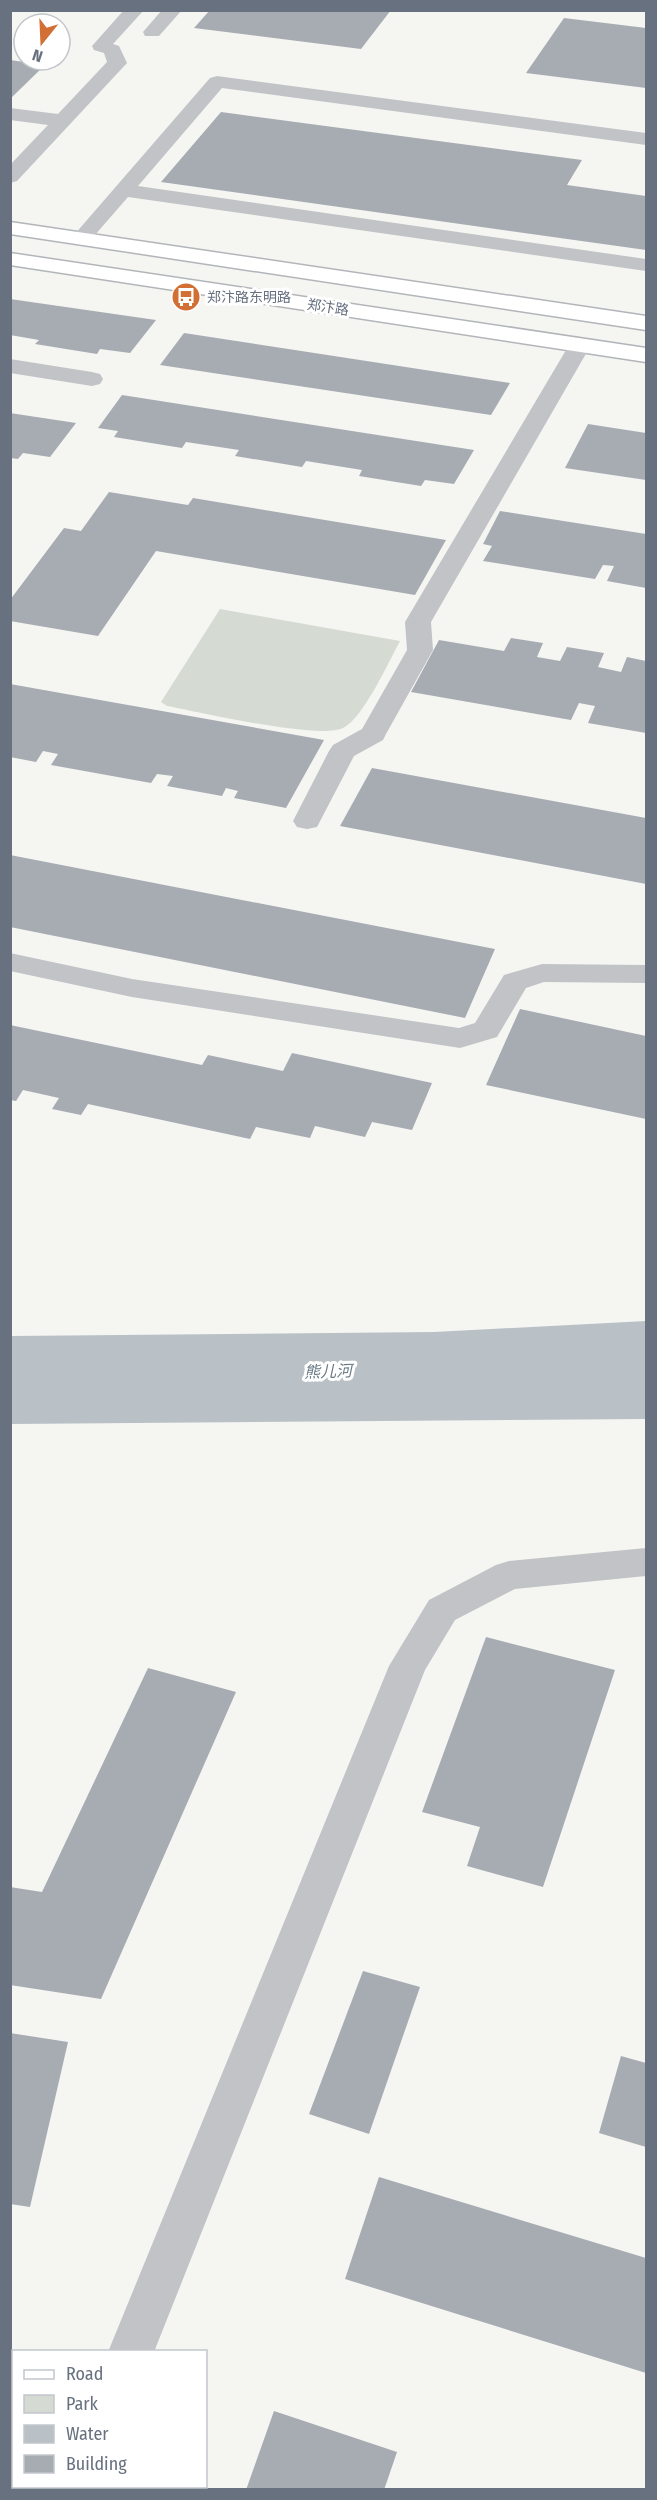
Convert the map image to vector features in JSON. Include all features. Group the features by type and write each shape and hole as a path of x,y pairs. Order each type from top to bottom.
{"main road":[{"name":"郑汴路","path":"10,228 645,320"},
{"name":"郑汴路","path":"10,259 646,355"}],"street":[{"path":"10,177 117,63 112,50 101,46 135,10"},
{"path":"152,32 173,10"},
{"path":"81,239 217,82 646,139"},
{"path":"10,114 63,121"},
{"path":"123,190 646,265"},
{"path":"307,821 344,751 373,734 420,650 418,622 580,345"},
{"path":"10,366 92,379"},
{"path":"10,962 132,988 460,1038 486,1030 515,982 542,973 646,974"},
{"path":"132,2350 408,1666 442,1610 509,1575 646,1562"}],"green space":[{"path":"220,609 400,641 367,702 351,722 343,728 330,731 285,728 167,706 161,702"}],"water":[{"name":"熊儿河","path":"646,1321 646,1419 11,1424 11,1336 434,1332"}],"building":[{"path":"210,10 391,10 361,49 194,28"},
{"path":"564,18 646,28 646,88 526,73"},
{"path":"10,60 12,60 12,72 38,72 10,99"},
{"path":"221,112 582,160 567,185 646,196 646,250 161,182"},
{"path":"10,299 156,320 130,353 100,349 97,354 35,344 39,340 10,335"},
{"path":"184,333 510,383 491,415 160,365"},
{"path":"122,395 474,450 454,484 425,480 421,486 359,476 362,470 306,461 302,467 235,456 239,450 186,442 182,448 114,437 118,431 98,428"},
{"path":"10,413 76,423 50,457 23,453 18,459 10,458"},
{"path":"588,424 646,433 646,480 565,468"},
{"path":"109,492 188,505 193,498 446,540 415,595 156,551 98,636 10,621 10,600 64,528 81,531"},
{"path":"500,511 646,534 646,588 607,581 614,566 603,565 595,579 483,561 492,546 483,544"},
{"path":"511,638 543,643 537,657 560,661 567,647 604,653 598,667 621,672 627,657 646,661 646,733 588,723 595,706 579,703 571,720 411,692 439,640 504,651"},
{"path":"10,684 324,740 286,808 234,798 238,791 226,788 222,796 167,786 173,776 157,774 151,783 51,765 58,754 43,751 36,762 10,757"},
{"path":"372,768 646,818 646,884 340,826"},
{"path":"10,855 495,949 465,1018 10,927"},
{"path":"520,1009 646,1036 646,1119 486,1085"},
{"path":"10,1025 202,1065 208,1055 283,1071 292,1053 432,1083 412,1130 372,1122 365,1137 315,1126 310,1138 256,1127 250,1139 88,1104 81,1115 52,1109 59,1098 23,1090 16,1101 10,1100"},
{"path":"486,1637 615,1670 543,1887 467,1866 480,1827 422,1812"},
{"path":"148,1668 236,1692 101,1999 10,1985 10,1887 42,1892"},
{"path":"363,1971 420,1987 369,2134 309,2114"},
{"path":"10,2033 68,2042 30,2207 10,2204"},
{"path":"621,2056 646,2063 646,2147 599,2133"},
{"path":"379,2177 646,2258 646,2373 345,2279"},
{"path":"274,2411 397,2452 384,2490 246,2490"}],"place":[{"name":"郑汴路东明路","path":"186,297"}]}
